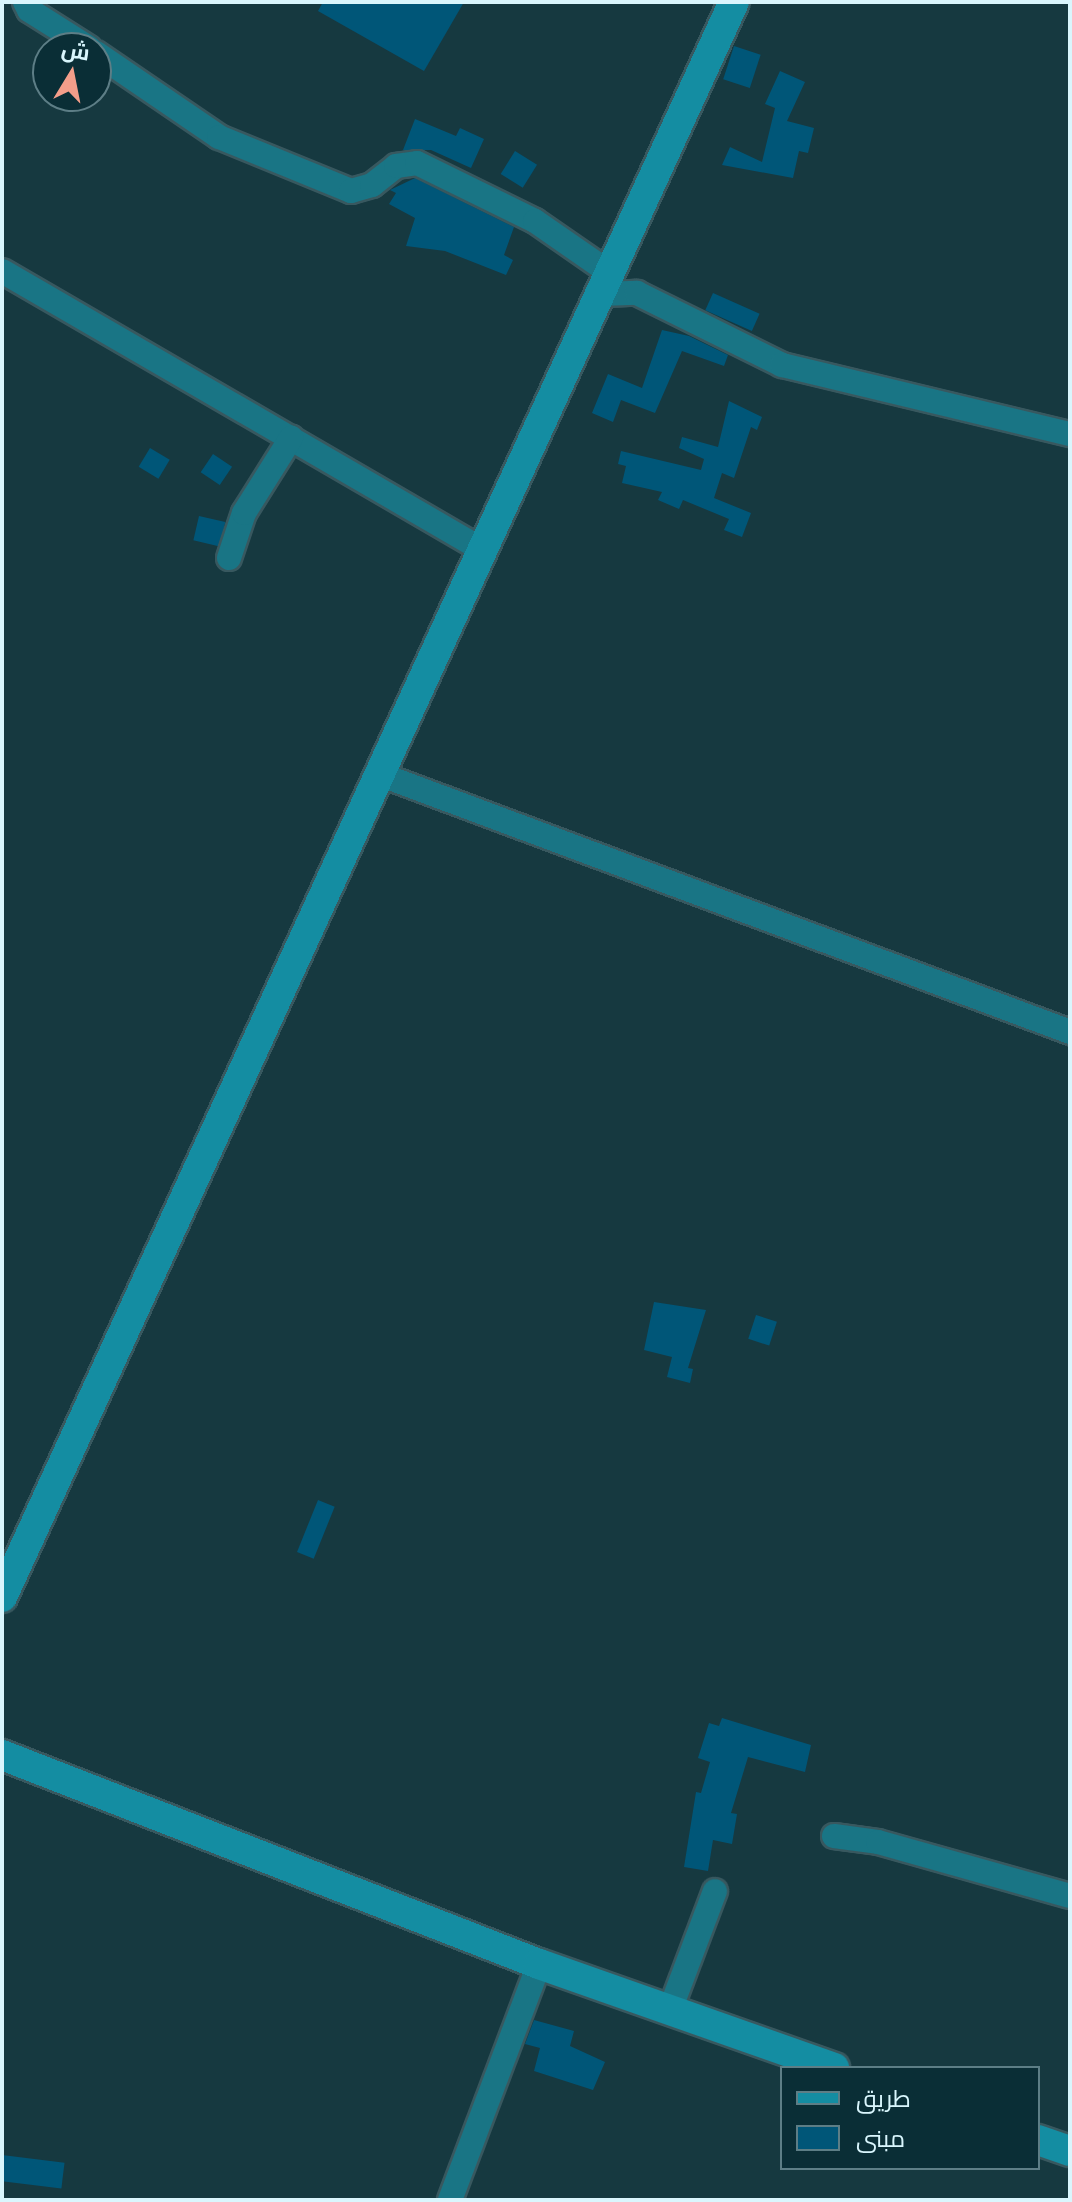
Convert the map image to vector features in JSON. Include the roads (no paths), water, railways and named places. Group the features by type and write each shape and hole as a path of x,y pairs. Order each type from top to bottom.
{"main road":[{"path":"2,1597 734,2"},
{"path":"6,1759 539,1964 828,2066"},
{"path":"1040,2141 1070,2151"}],"street":[{"path":"25,2 29,10 64,32"},
{"path":"112,64 219,137 351,191 372,185 396,166 417,163 535,221 605,284 637,293 794,368 1070,434"},
{"path":"2,271 483,550"},
{"path":"229,558 244,513 291,438"},
{"path":"379,774 1070,1032"},
{"path":"834,1836 878,1842 1070,1896"},
{"path":"670,2010 715,1891"},
{"path":"450,2200 539,1964"}]}
